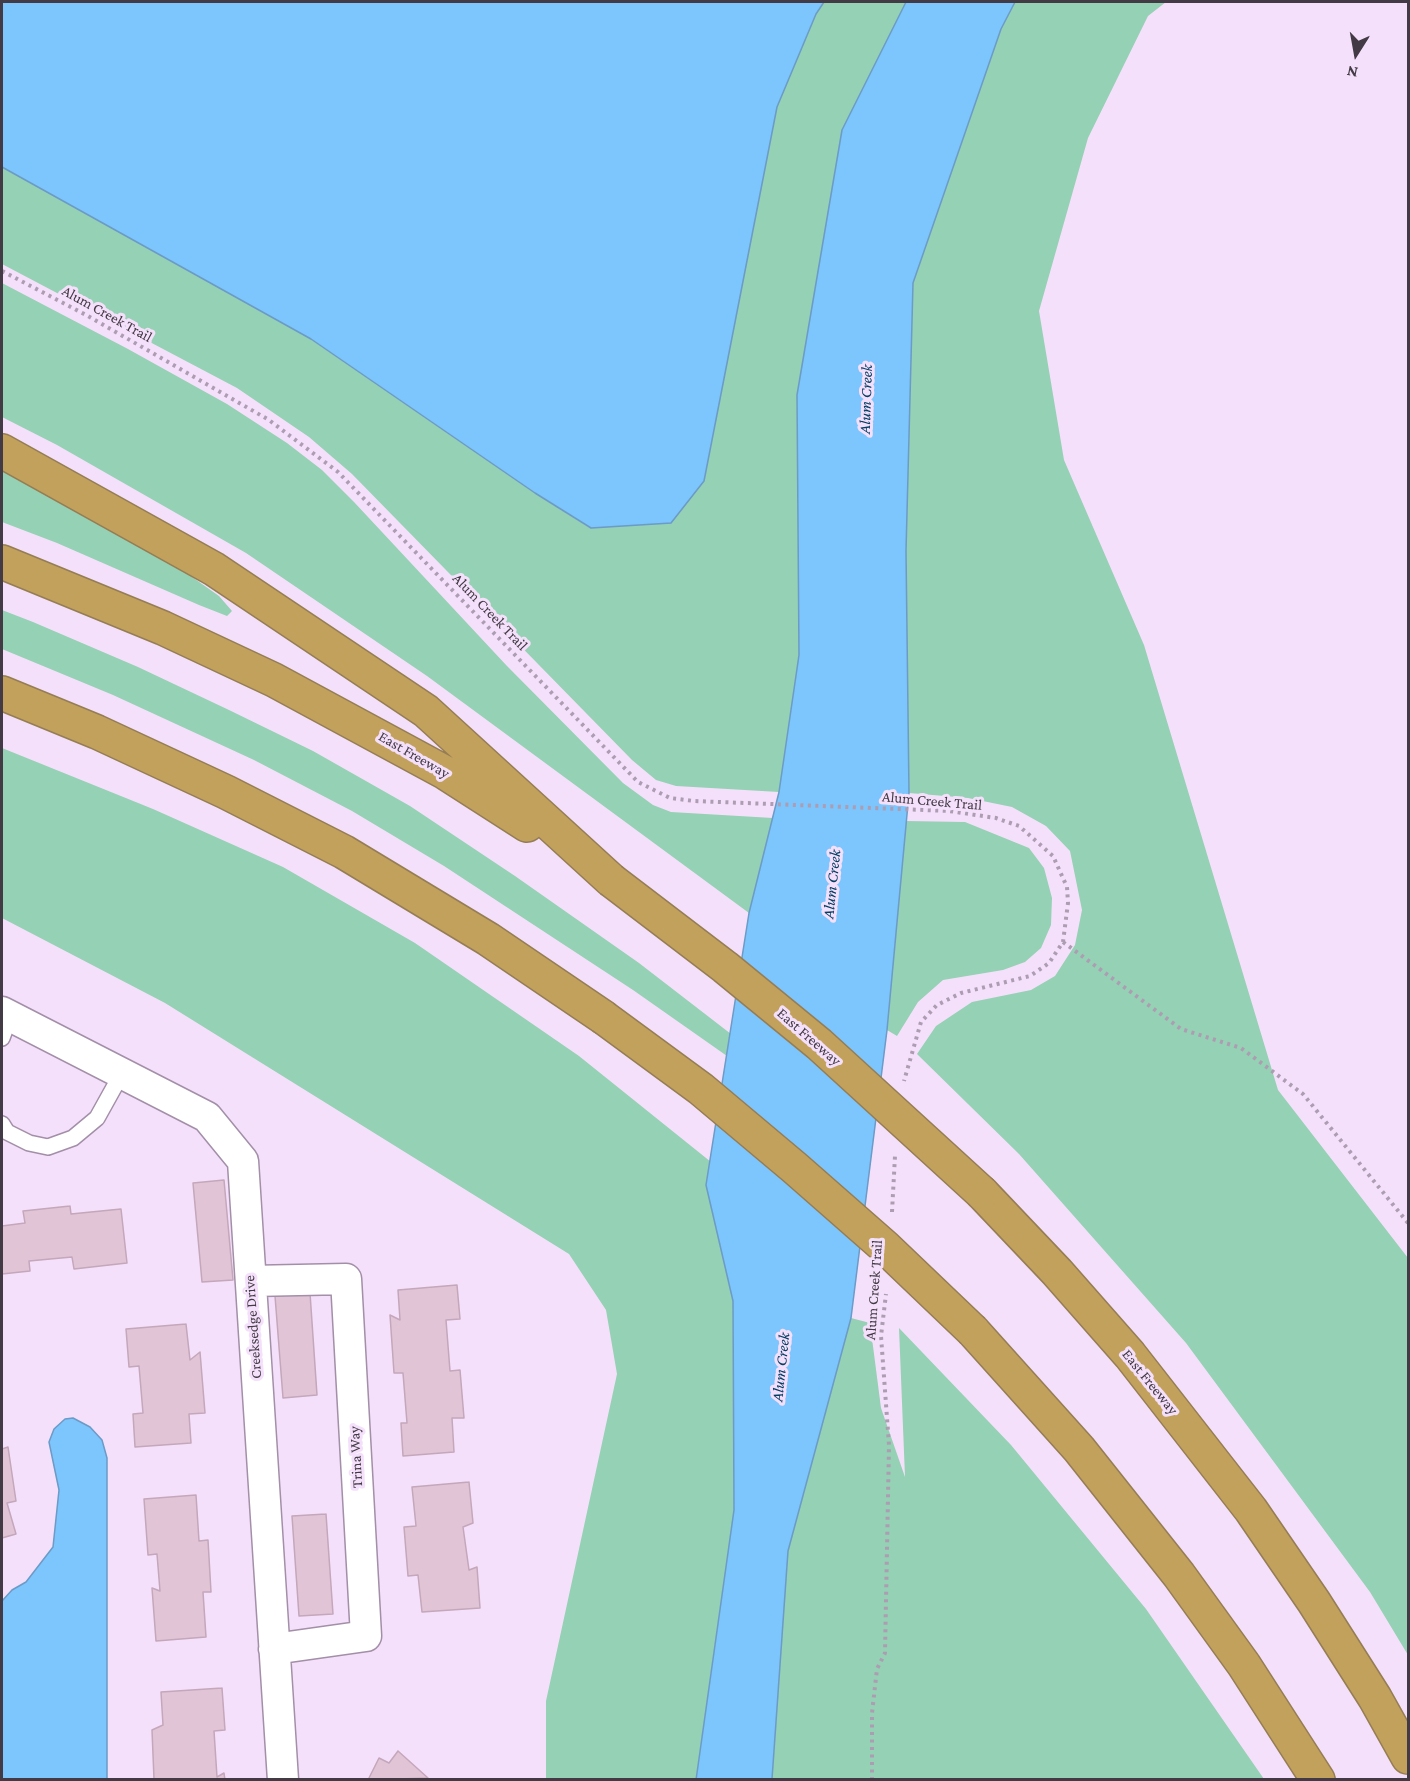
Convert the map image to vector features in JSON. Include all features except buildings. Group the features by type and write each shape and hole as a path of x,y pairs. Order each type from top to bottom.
{"highway":[{"path":"2,451 214,569 426,711 611,880"},
{"name":"East Freeway","path":"2,562 163,628 284,685 446,773 611,880 701,948 819,1044 982,1193 1057,1272 1130,1355 1251,1510 1320,1611 1375,1698 1408,1757"},
{"path":"2,693 97,732 226,792 344,852 488,939 603,1017 701,1089 885,1247 973,1331 1079,1449 1179,1575 1244,1665 1318,1779"}],"street":[{"name":"Creeksedge Drive","path":"4,1022 122,1073 207,1117 243,1161 283,1779"},
{"name":"Trina Way","path":"250,1281 346,1279 366,1636 274,1649"}],"lane":[{"path":"2,1124 7,1132 29,1143 48,1147 73,1138 97,1118 122,1073"}],"path":[{"name":"Alum Creek Trail","path":"2,271 88,316 269,420 339,472 638,782 670,798 694,801 949,811 996,818 1019,826 1053,856 1067,886 1068,903 1063,942 1049,963 1030,976 961,993 937,1005 921,1022 902,1088"},
{"path":"1063,942 1181,1029 1240,1048 1303,1094 1408,1223"},
{"path":"891,1215 896,1145"},
{"name":"Alum Creek Trail","path":"872,1779 872,1713 877,1669 885,1653 889,1445 881,1336 887,1284"}],"green space":[{"path":"824,2 906,2 842,130 797,395 799,655 779,792 676,786 656,780 632,760 352,474 309,437 237,388 2,264 2,167 311,339 535,493 590,528 816,14"},
{"path":"1015,2 1166,2 1148,16 1088,138 1039,311 1064,460 1144,645 1278,1090 1408,1258 1408,1655 1370,1592 1186,1343 1019,1154 917,1054 936,1026 972,1002 1031,990 1055,976 1075,945 1082,910 1070,851 1046,826 1012,807 968,798 909,793 906,551 913,283 1001,29"},
{"path":"2,283 227,404 287,443 322,470 507,666 623,783 653,805 671,812 773,818 749,913 427,676 246,553 57,445 2,417"},
{"path":"2,470 168,560 219,596 232,611 227,616 57,543 2,522"},
{"path":"2,610 138,667 229,710 313,751 410,806 639,963 731,1034 727,1056 633,990 444,866 352,811 254,760 113,695 2,649"},
{"path":"2,748 153,809 283,867 415,943 579,1056 711,1162 706,1185 733,1301 734,1510 696,1779 546,1779 546,1701 617,1374 606,1310 569,1254 165,1003 2,918"},
{"path":"906,821 965,822 1029,848 1044,868 1052,898 1051,925 1041,948 1025,962 1003,970 943,980 918,1002 897,1036 887,1030"},
{"path":"851,1318 870,1323 881,1408 905,1477 899,1328 1011,1445 1146,1609 1264,1779 772,1780 788,1551"}],"water":[{"path":"2,2 824,2 816,14 777,107 704,481 671,523 591,528 535,493 311,339 2,167"},
{"name":"Alum Creek","path":"906,2 1015,2 1001,29 913,283 906,551 909,793 887,1030 851,1318 788,1551 772,1779 696,1780 734,1510 733,1301 706,1185 749,913 779,792 799,655 797,395 842,130"},
{"path":"73,1418 90,1427 102,1440 107,1458 107,1779 2,1779 2,1601 12,1590 26,1582 53,1547 59,1490 49,1442 54,1429 65,1419"}]}
